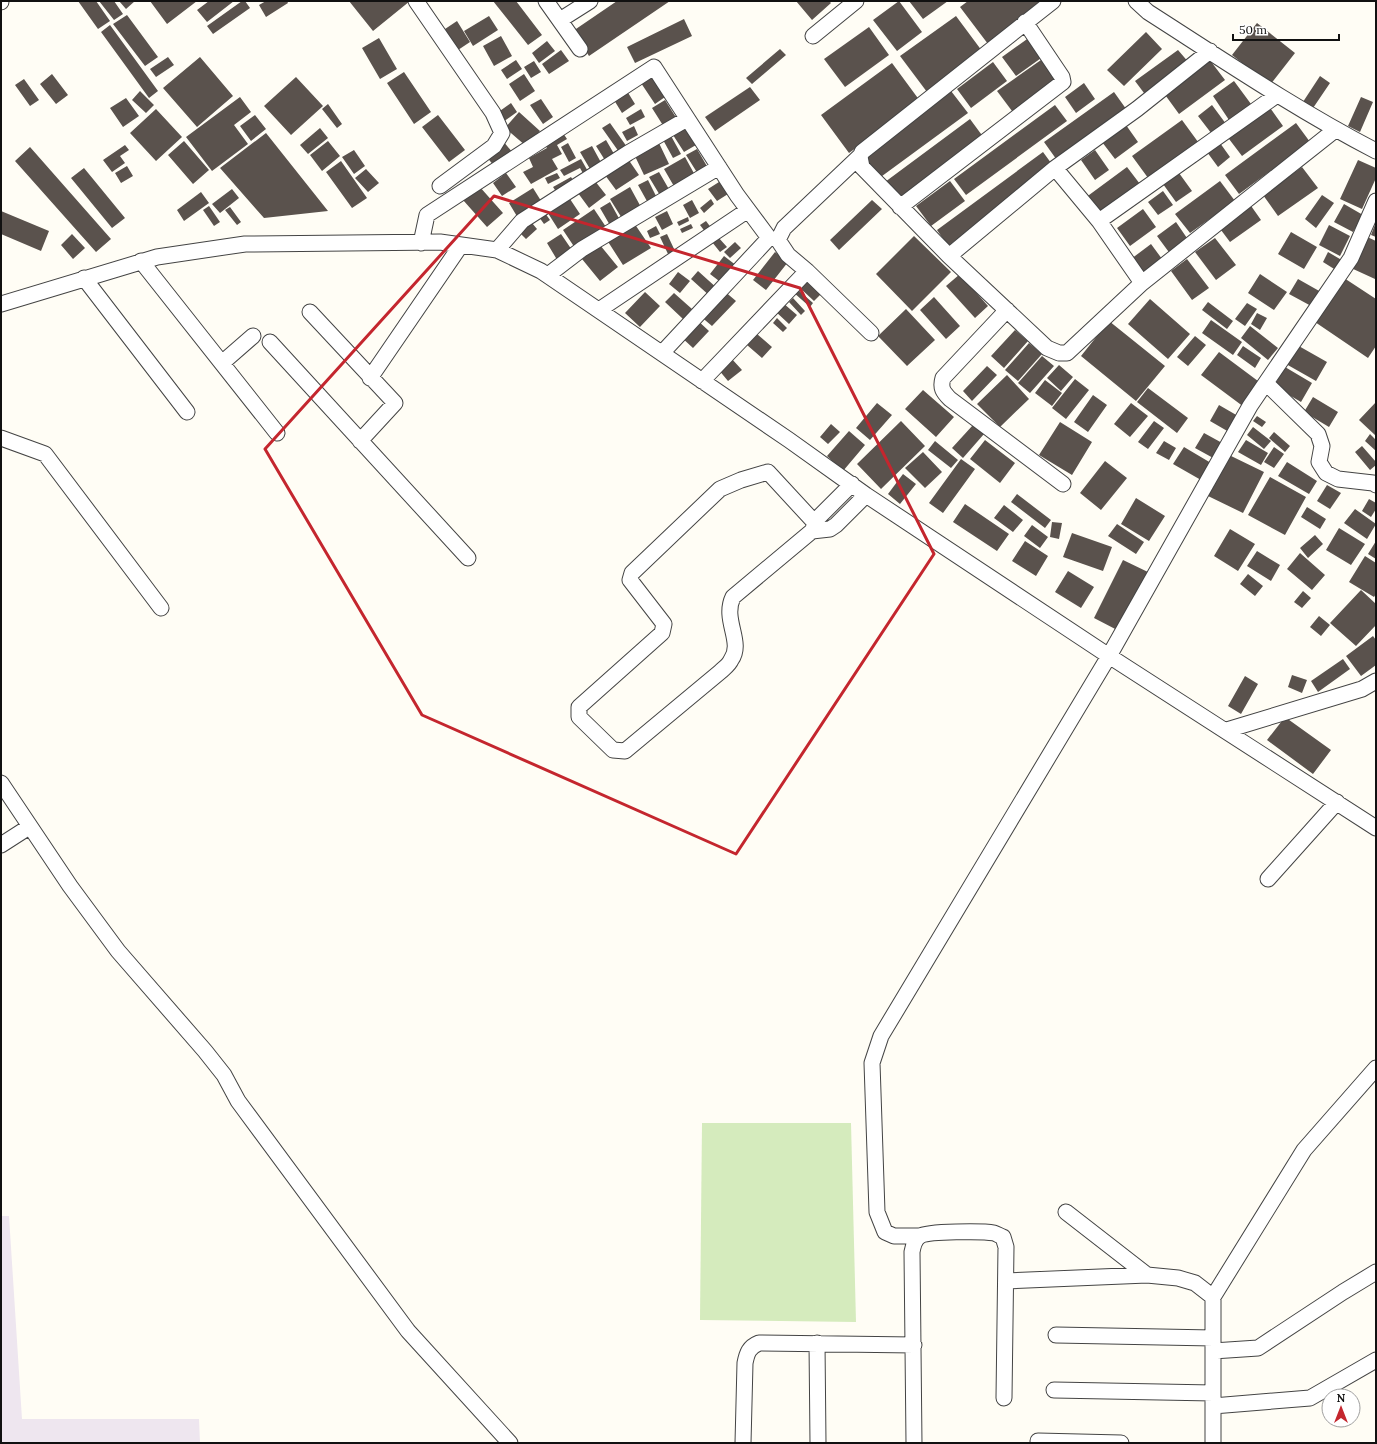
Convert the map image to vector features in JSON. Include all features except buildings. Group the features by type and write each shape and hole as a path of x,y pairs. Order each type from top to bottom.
{"street":[{"path":"416,1 493,113 502,133 494,146 440,186"},
{"path":"546,1 580,49"},
{"path":"560,20 590,1"},
{"path":"813,36 856,1"},
{"path":"871,333 807,271 788,255 778,240 784,228 860,156 862,152 1052,1"},
{"path":"1136,1 1148,12 1277,95 1336,130 1376,151"},
{"path":"900,207 1063,82 1062,77 1025,22"},
{"path":"949,256 1055,168 1137,109 1210,51"},
{"path":"421,243 427,215 654,67 719,168 769,238 662,353"},
{"path":"1098,221 1277,95"},
{"path":"497,250 522,221 628,153 687,119"},
{"path":"860,156 862,166 949,256 1047,348 1059,354 1067,353 1142,283 1336,130"},
{"path":"548,275 582,249 719,168"},
{"path":"1055,168 1098,221 1142,283"},
{"path":"1004,1398 1006,1247 1003,1237 995,1233 942,1232 929,1233 919,1236 894,1236 885,1232 878,1212 872,1063 881,1036 1109,656 1250,406 1351,258 1376,201"},
{"path":"599,310 748,210"},
{"path":"1,304 157,257 245,244 440,242 497,250 548,275 866,495 1109,656 1227,730 1376,828"},
{"path":"370,378 461,245"},
{"path":"141,261 276,433"},
{"path":"702,381 807,271"},
{"path":"84,278 187,412"},
{"path":"1007,310 943,378 941,385 944,393 950,399 1063,484"},
{"path":"310,312 370,378 395,403 360,441"},
{"path":"222,363 252,336"},
{"path":"270,342 468,558"},
{"path":"1266,384 1318,434 1322,446 1319,462 1326,473 1338,479 1373,483 1376,485"},
{"path":"1,438 45,454 161,608"},
{"path":"852,484 818,518 814,528 734,597 729,606 730,620 736,645 732,660 625,751 613,750 579,717 579,707 662,633 664,624 630,580 632,573 720,489 741,480 768,472 814,528 830,529 836,525 866,495"},
{"path":"1227,730 1374,685"},
{"path":"1,783 29,827 70,886 118,951 156,992 224,1075 238,1101 408,1331 510,1443"},
{"path":"1268,879 1337,802"},
{"path":"1,845 29,827"},
{"path":"1213,1443 1213,1297 1304,1150 1376,1068"},
{"path":"1066,1212 1147,1276"},
{"path":"914,1443 912,1252 913,1244 919,1236"},
{"path":"1056,1335 1258,1348 1376,1272"},
{"path":"1006,1281 1147,1276 1178,1278 1195,1283 1213,1297"},
{"path":"744,1443 744,1363 746,1354 751,1346 758,1342 914,1345"},
{"path":"817,1343 818,1443"},
{"path":"1054,1390 1213,1399 1310,1398 1376,1360"},
{"path":"1038,1441 1121,1443"}],"highlighted area":[{"path":"494,196 800,288 934,554 736,854 422,715 265,449"}],"shaded area":[{"path":"1,1216 9,1216 22,1419 199,1419 200,1443 1,1443"}],"green space":[{"path":"702,1123 851,1123 856,1322 700,1320"}]}
